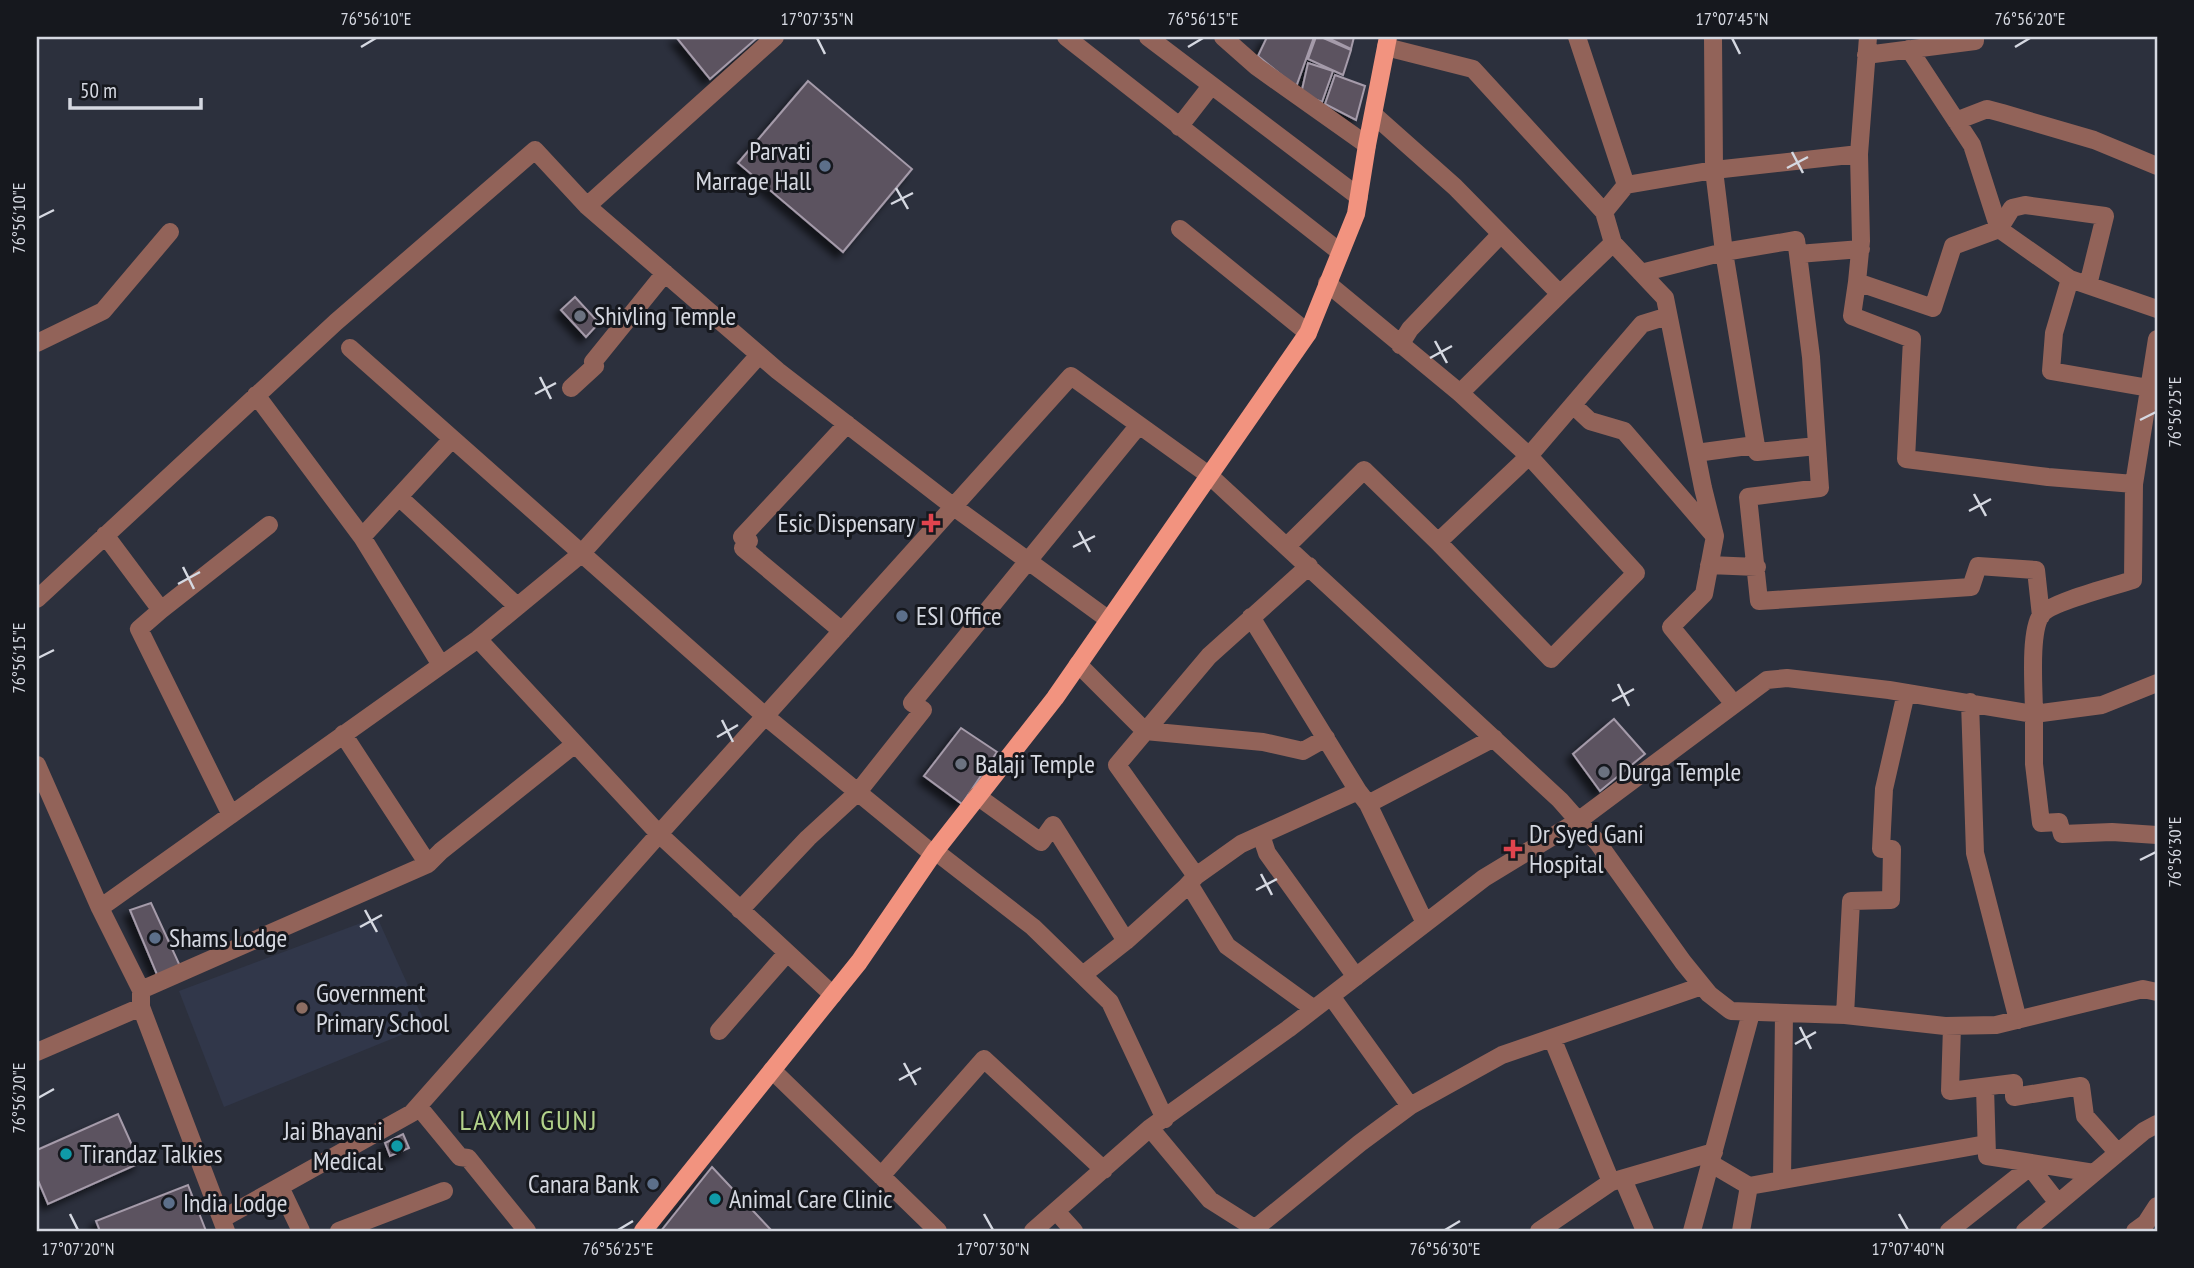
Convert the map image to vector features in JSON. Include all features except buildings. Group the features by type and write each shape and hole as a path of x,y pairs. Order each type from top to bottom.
{"main road":[{"path":"643,1231 859,962 934,853 1055,698 1308,333 1356,214 1387,42"}],"street":[{"path":"587,206 775,37"},
{"path":"1066,37 1340,252"},
{"path":"1148,37 1359,197"},
{"path":"1223,37 1257,67 1367,145"},
{"path":"1577,37 1626,185"},
{"path":"1713,37 1714,170 1724,253 1755,445 1757,452 1817,446"},
{"path":"1975,37 1975,41 1909,49 1867,46 1859,154 1861,249 1852,316 1912,338 1906,458 2049,477 2134,484"},
{"path":"1387,42 1473,69 1604,212 1613,243 1665,299 1715,536 1704,594 1671,627 1734,704"},
{"path":"1909,49 1972,145 1999,229 2070,279 2157,309"},
{"path":"1179,127 1211,86"},
{"path":"1956,121 1987,109 2094,140 2157,166"},
{"path":"1374,115 1455,187 1560,294"},
{"path":"37,599 336,322 535,150 587,206 759,355 954,507 1109,620"},
{"path":"1604,212 1626,185 1714,170 1859,154"},
{"path":"1857,282 1933,307 1953,246 1999,229 2012,208 2025,205 2105,216 2088,285"},
{"path":"1180,229 1308,333"},
{"path":"37,343 103,310 170,232"},
{"path":"1400,345 1410,329 1501,233"},
{"path":"1641,273 1724,253 1796,240 1811,357 1820,488 1748,497 1759,601 1971,587 1978,566 2036,570 2041,615 2033,643 2034,764 2041,823 2059,822 2062,834 2112,832 2157,835"},
{"path":"1460,393 1613,243"},
{"path":"1798,254 1861,249"},
{"path":"571,388 595,366 593,362 665,273"},
{"path":"2070,279 2054,333 2051,371 2150,388"},
{"path":"1287,546 1364,470 1438,542 1550,660 1636,573 1529,456 1460,393 1327,283"},
{"path":"1438,542 1529,456 1642,324 1668,316"},
{"path":"2041,615 2053,606 2133,580 2134,484 2157,339"},
{"path":"349,348 765,716 934,853 1033,927 1084,974 1110,1002 1158,1124 1210,1200 1256,1230 1360,1143 1410,1106 1502,1055 1702,986"},
{"path":"100,908 478,639 581,554 759,355"},
{"path":"37,765 141,999 224,1225 280,1187 412,1113 1071,376 1210,476 1560,800 1598,843 1702,986 1731,1011 1845,1015 1952,1026 1996,1025 2143,989 2157,992"},
{"path":"256,395 362,537 441,665"},
{"path":"1573,405 1590,421 1623,431 1715,536"},
{"path":"842,631 743,548 749,541 742,537 847,424"},
{"path":"740,910 808,838 858,792 923,710 912,703 1139,425"},
{"path":"362,537 452,439"},
{"path":"1696,453 1755,445"},
{"path":"399,497 517,606"},
{"path":"231,815 139,629 270,525"},
{"path":"105,535 161,610"},
{"path":"1709,565 1757,567"},
{"path":"1309,566 1209,656 1117,765 1192,880 1227,946 1314,1009"},
{"path":"1251,617 1363,797 1425,923"},
{"path":"478,639 659,834 833,995"},
{"path":"1078,664 1145,731 1263,742 1303,751 1326,738"},
{"path":"1033,1231 1158,1124 1314,1009 1484,878 1578,821 1767,680 1787,678 2034,713 2102,705 2157,683"},
{"path":"1845,1015 1851,901 1891,900 1892,849 1881,849 1884,789 1906,693"},
{"path":"1970,702 1975,853 2018,1020"},
{"path":"343,734 428,864"},
{"path":"1084,974 1126,941 1192,880 1241,844 1363,797 1494,738"},
{"path":"37,1052 141,999 428,864 575,744"},
{"path":"977,796 1041,842 1052,825 1126,941"},
{"path":"1261,835 1266,853 1356,977"},
{"path":"719,1031 787,953"},
{"path":"1331,996 1410,1106"},
{"path":"1692,1231 1751,1013"},
{"path":"1783,1180 1784,1013"},
{"path":"1952,1026 1950,1091 2014,1083 2014,1097 2081,1086 2085,1116 2118,1153"},
{"path":"1552,1038 1617,1181 1645,1231"},
{"path":"881,1176 985,1059 1104,1170"},
{"path":"772,1070 937,1231"},
{"path":"1985,1087 1987,1156 2094,1173"},
{"path":"418,1106 460,1157 468,1158 527,1231"},
{"path":"2025,1231 2144,1130 2157,1124"},
{"path":"1712,1158 1749,1186 1986,1144"},
{"path":"1539,1231 1617,1181 1712,1158"},
{"path":"1948,1231 2030,1167 2058,1203"},
{"path":"1741,1231 1749,1186"},
{"path":"280,1187 301,1231"},
{"path":"339,1231 444,1191"},
{"path":"2134,1231 2146,1223 2157,1206"},
{"path":"1056,1211 1074,1231"}],"shaded area":[{"name":"Government Primary School","path":"377,917 426,1025 224,1107 179,991"}],"place":[{"name":"Parvati Marrage Hall","path":"825,166"},
{"name":"Shivling Temple","path":"580,316"},
{"name":"Esic Dispensary","path":"931,523"},
{"name":"ESI Office","path":"902,616"},
{"name":"Balaji Temple","path":"961,764"},
{"name":"Durga Temple","path":"1604,772"},
{"name":"Dr Syed Gani Hospital","path":"1513,849"},
{"name":"Shams Lodge","path":"155,938"},
{"name":"Government Primary School","path":"302,1008"},
{"name":"Jai Bhavani Medical","path":"397,1146"},
{"name":"Tirandaz Talkies","path":"66,1154"},
{"name":"Canara Bank","path":"653,1184"},
{"name":"Animal Care Clinic","path":"715,1199"},
{"name":"India Lodge","path":"169,1203"}],"district":[{"name":"LAXMI GUNJ","path":"529,1120"}]}
